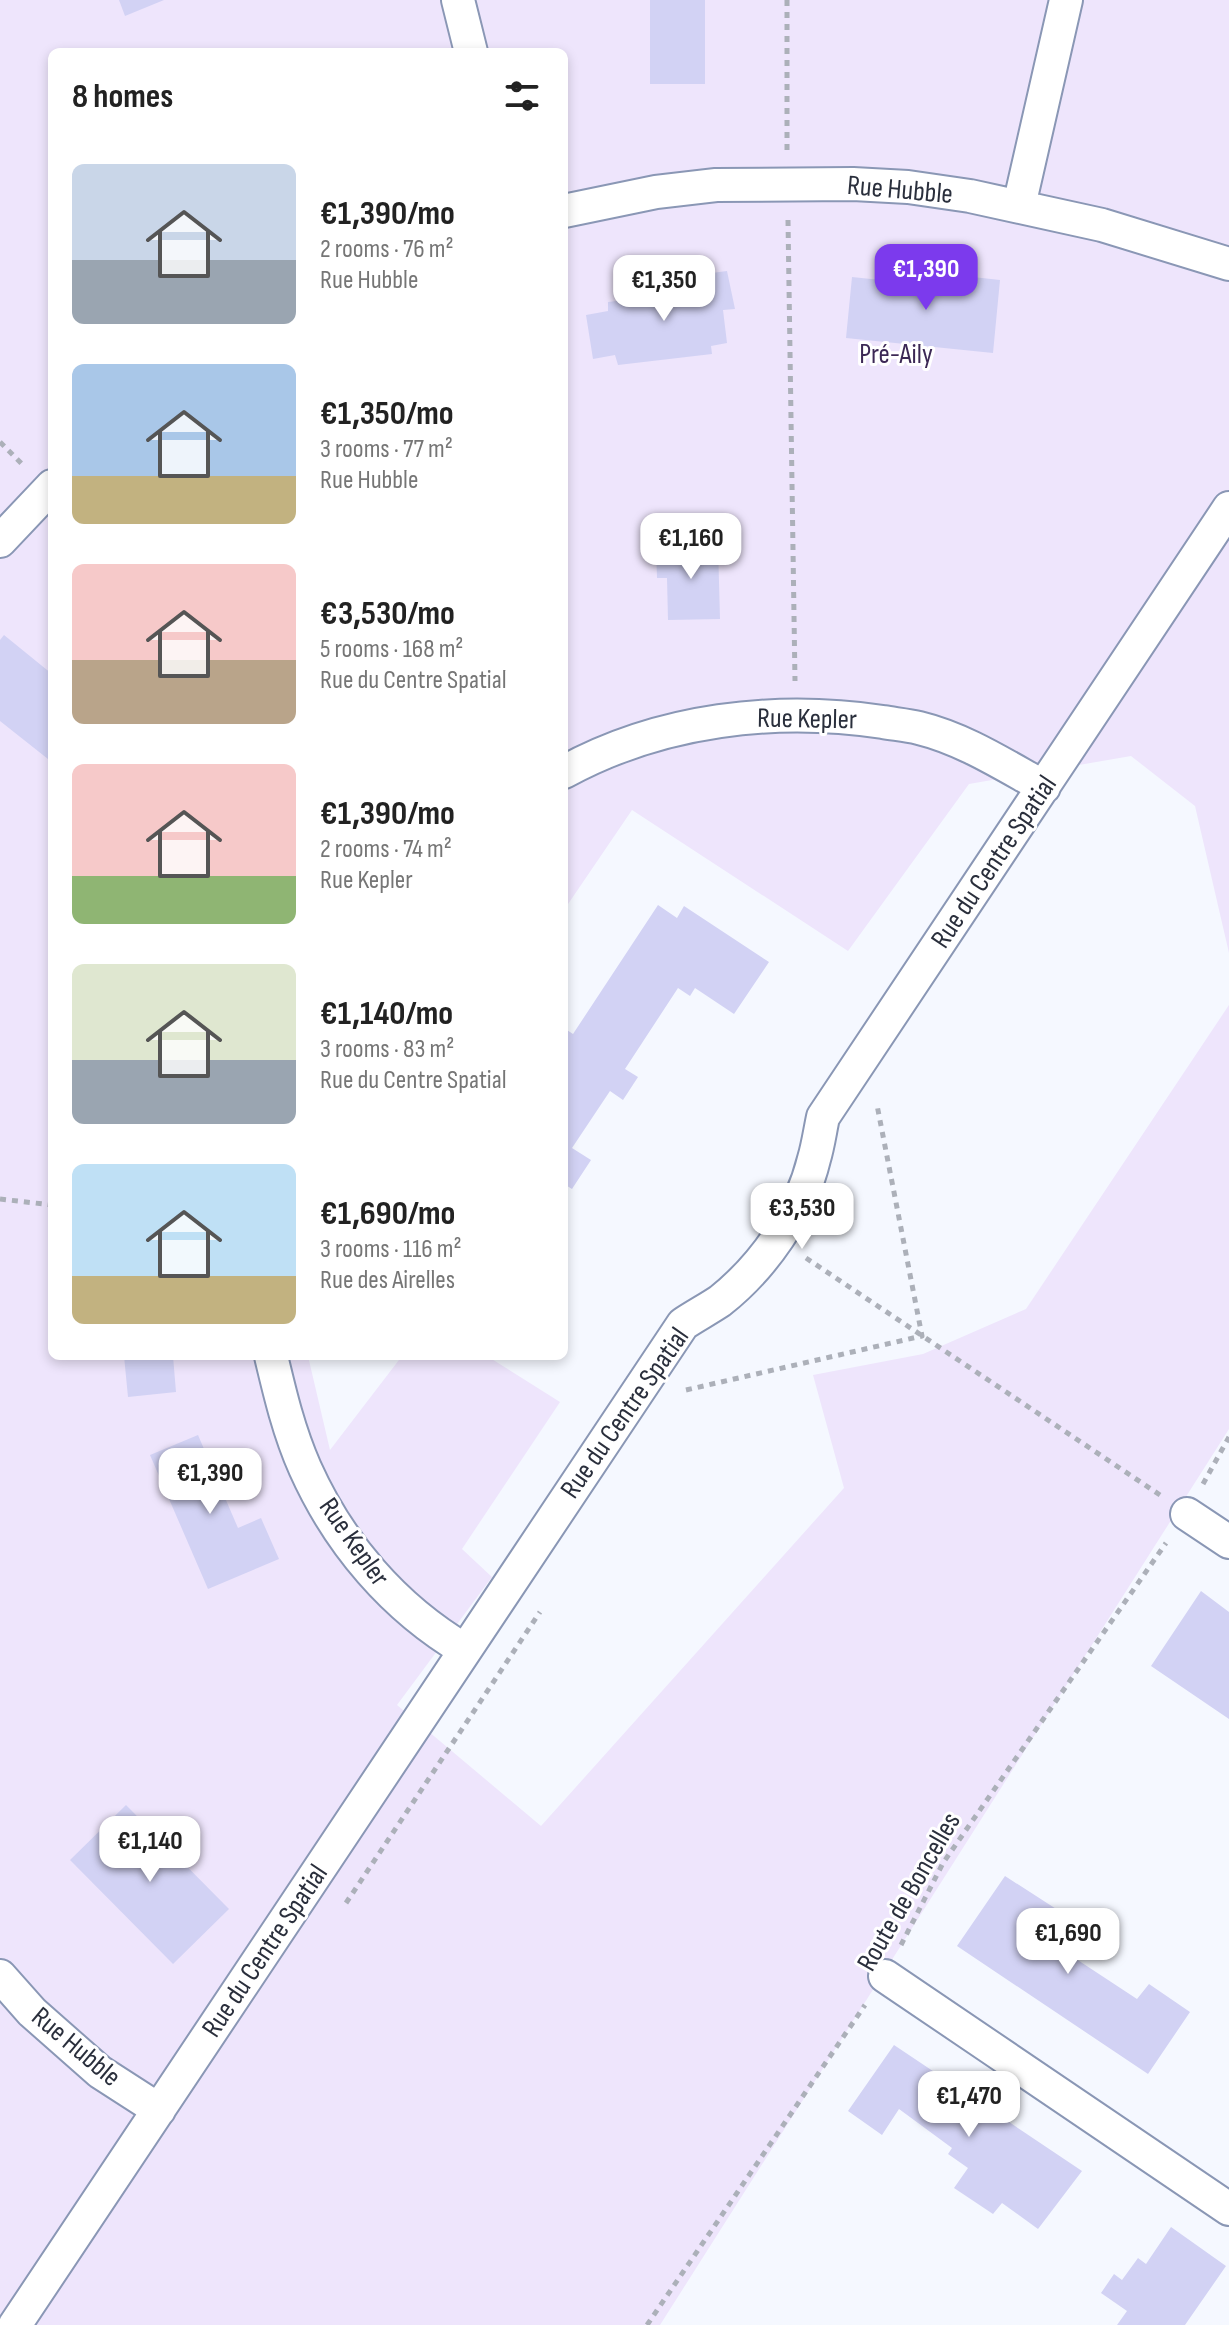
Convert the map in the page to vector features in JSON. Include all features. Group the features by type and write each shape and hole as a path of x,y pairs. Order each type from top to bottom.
{"street":[{"path":"458,0 470,48"},
{"path":"1019,206 1066,0"},
{"name":"Rue Hubble","path":"568,210 656,192 716,185 908,187 970,196 1102,225 1229,264"},
{"path":"0,541 48,490"},
{"name":"Rue du Centre Spatial","path":"15,2325 683,1324 720,1301 745,1277 777,1238 798,1202 814,1162 823,1117 1229,508"},
{"name":"Rue Kepler","path":"568,770 589,758 649,736 743,717 795,714 855,718 919,728 965,743 1044,787"},
{"name":"Rue Kepler","path":"272,1360 286,1417 305,1468 337,1527 379,1582 417,1619 465,1650"},
{"path":"1187,1514 1229,1542"},
{"name":"Rue Hubble","path":"0,1976 32,2012 100,2072 159,2110"},
{"path":"885,1976 1229,2209"}],"path":[{"path":"787,0 795,714"},
{"path":"877,1103 922,1336"},
{"path":"0,1199 48,1205"},
{"path":"777,1238 1187,1514"},
{"path":"680,1399 687,1388 922,1336"},
{"name":"Route de Boncelles","path":"647,2325 885,1976 943,1863 1187,1514 1229,1437"}],"green space":[{"name":"Pré-Aily","path":"0,0 1229,0 1229,953 1195,806 1131,756 969,784 848,951 632,810 568,904 568,48 48,48 48,1360 309,1360 330,1450 399,1360 493,1360 560,1402 462,1549 492,1577 397,1705 541,1826 844,1488 813,1375 923,1354 1026,1309 1229,1005 1229,1429 660,2325 0,2325"}],"building":[{"path":"119,0 164,0 125,16"},
{"path":"650,0 705,0 705,84 650,84"},
{"path":"727,271 735,309 723,310 727,343 711,346 712,354 618,365 615,355 593,359 586,315 608,311 608,302 634,299 634,292 664,288 664,295 698,292 696,275"},
{"path":"919,271 1000,280 993,353 846,338 852,277 918,284"},
{"path":"718,545 720,619 668,620 667,578 657,578 656,548"},
{"path":"4,635 48,671 48,759 0,721 0,640"},
{"path":"658,905 677,918 684,906 769,962 734,1014 695,988 690,996 678,988 625,1069 638,1077 623,1100 610,1091 572,1148 591,1160 572,1189 568,1186 568,1031 573,1034"},
{"path":"124,1360 173,1360 176,1392 128,1397"},
{"path":"198,1435 238,1528 261,1518 279,1559 208,1589 150,1455"},
{"path":"1201,1591 1229,1612 1229,1719 1151,1666"},
{"path":"126,1805 229,1909 173,1964 70,1860"},
{"path":"1005,1876 1081,1925 1064,1951 1137,1999 1149,1984 1190,2012 1148,2074 957,1946"},
{"path":"894,2045 1082,2171 1038,2229 1002,2203 993,2214 954,2188 968,2168 948,2154 952,2148 899,2109 882,2135 848,2111"},
{"path":"1171,2227 1226,2266 1185,2325 1117,2325 1127,2311 1101,2293 1114,2274 1122,2280 1138,2258 1146,2264"}]}
